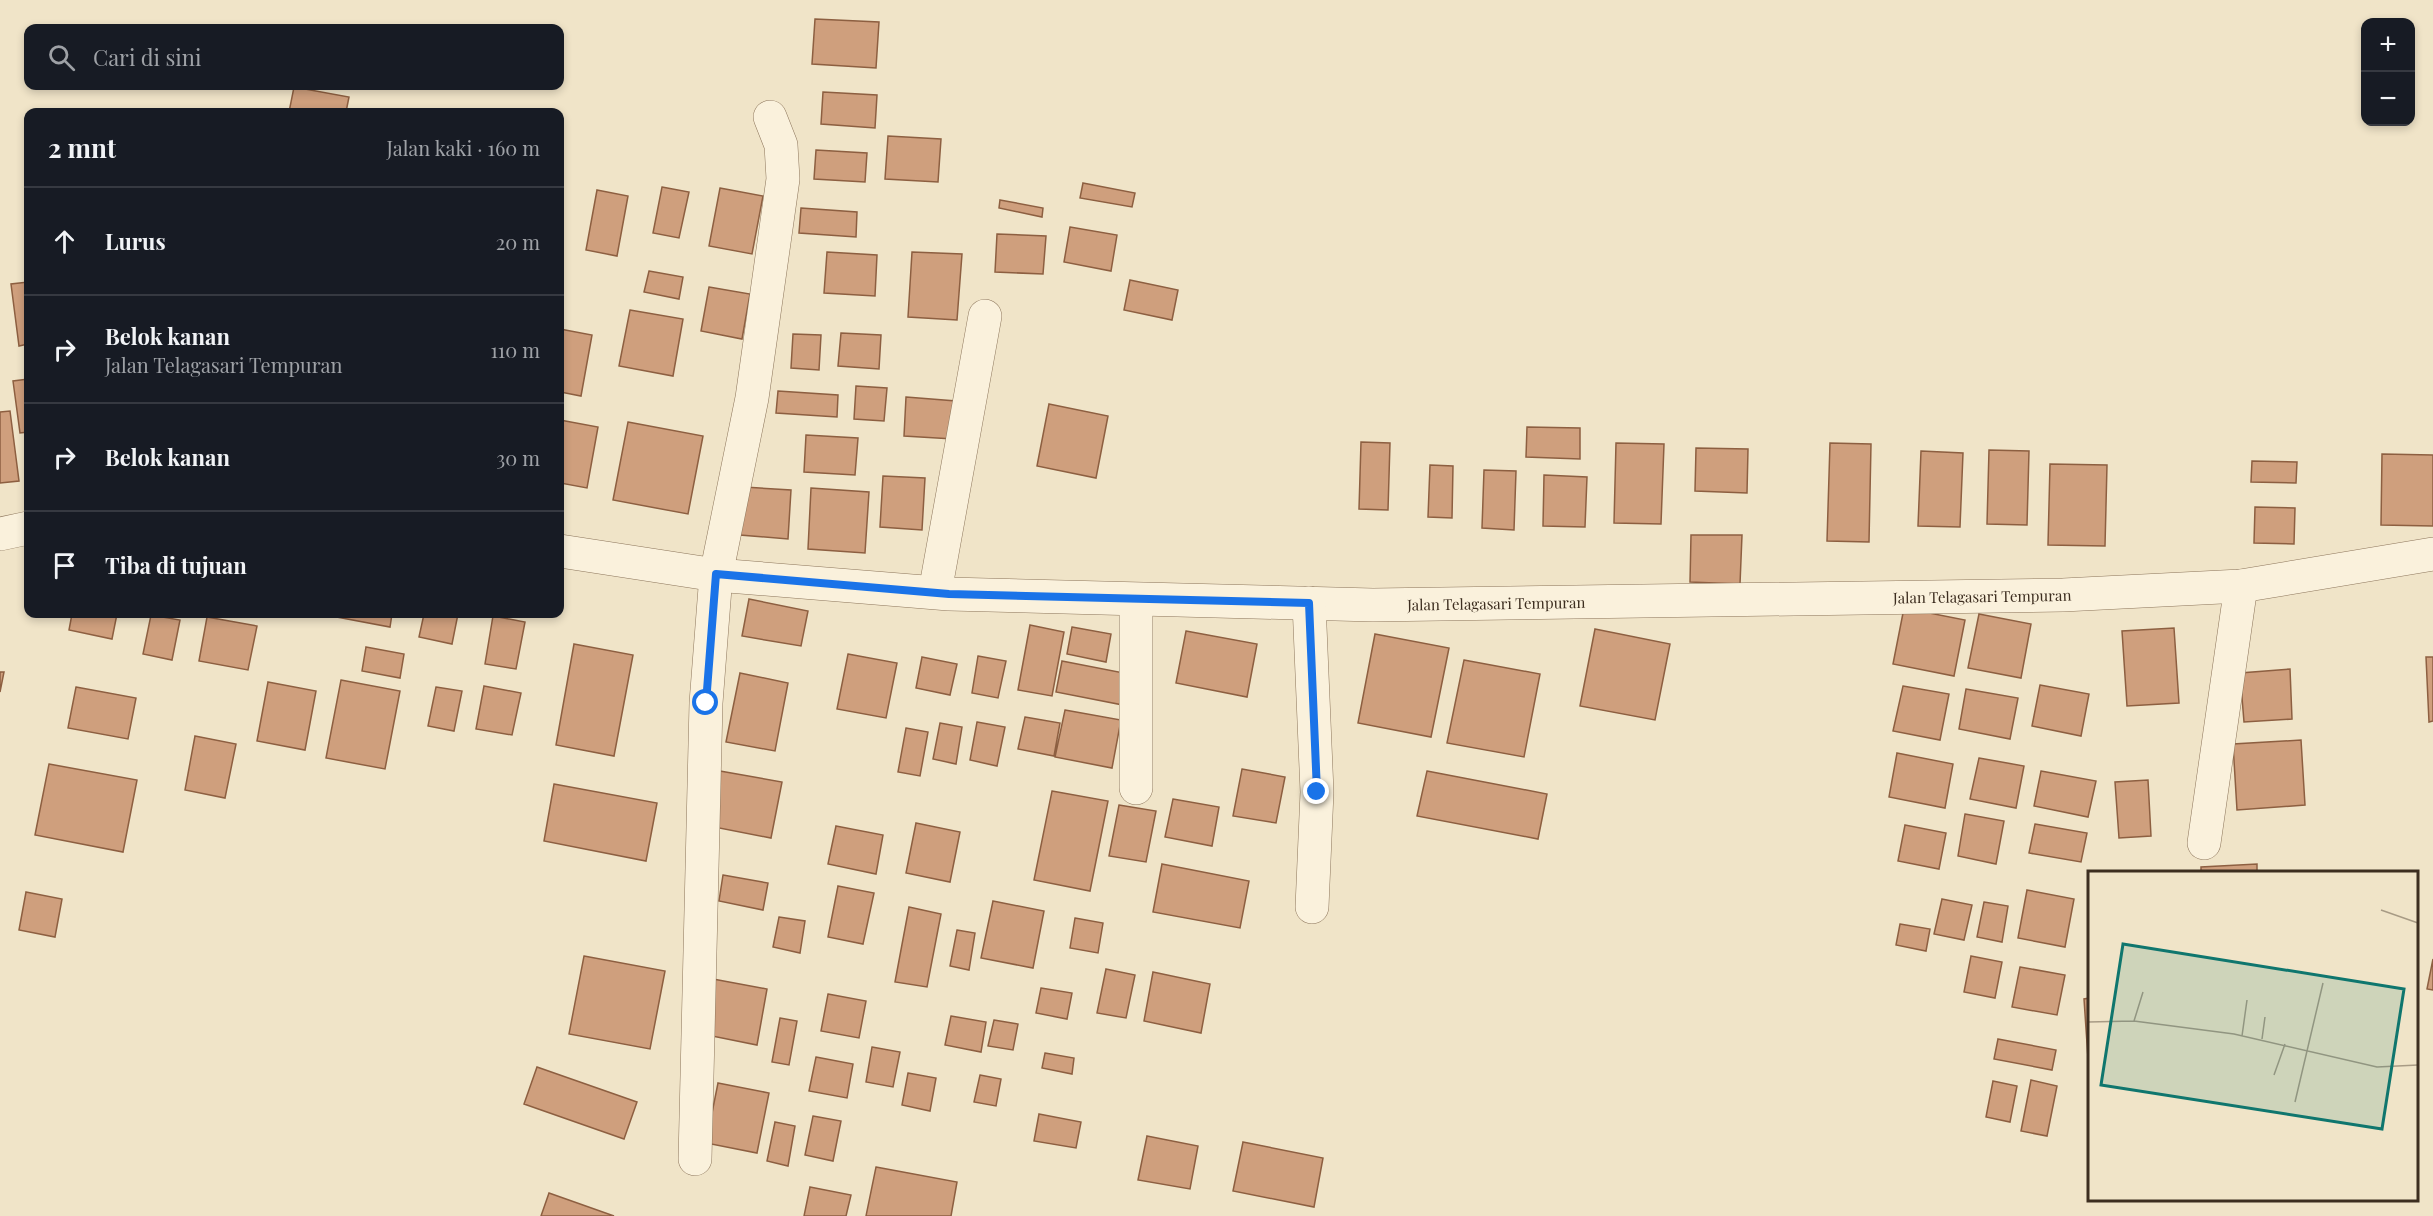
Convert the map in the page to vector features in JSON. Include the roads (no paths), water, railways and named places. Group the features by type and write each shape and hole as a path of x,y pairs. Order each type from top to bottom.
{"street":[{"path":"695,1159 706,703 716,574 752,398 783,178 781,145 770,117"},
{"path":"935,592 985,316"},
{"path":"0,534 24,529"},
{"name":"Jalan Telagasari Tempuran","path":"564,552 716,574 935,592 1136,600 1372,605 2051,595 2241,586 2433,554"},
{"path":"2204,843 2241,586"},
{"path":"1136,600 1136,788"},
{"path":"1309,603 1317,792 1312,907"}]}
